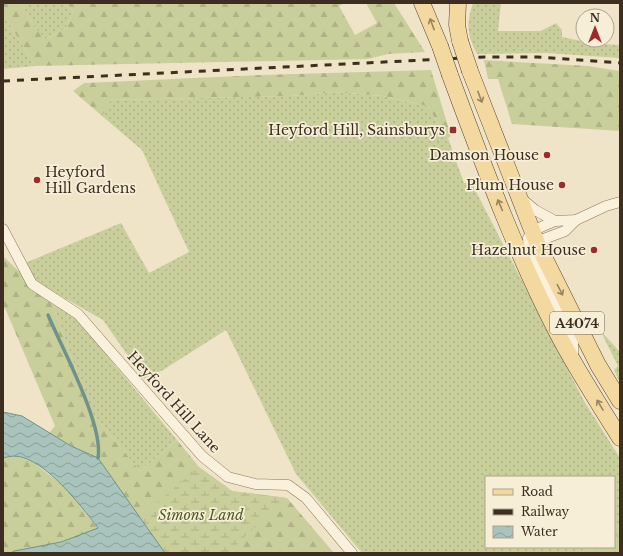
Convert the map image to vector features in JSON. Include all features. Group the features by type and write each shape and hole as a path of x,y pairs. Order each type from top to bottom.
{"main road":[{"name":"A4074","path":"422,3 440,46 486,170 528,240 620,402"},
{"name":"A4074","path":"458,3 456,25 460,41 518,196 528,240 561,339 620,438"}],"street":[{"path":"518,196 535,210 555,221 576,220 620,202"},
{"path":"528,240 565,231 576,220"},
{"path":"528,240 555,221"},
{"name":"Heyford Hill Lane","path":"3,229 32,284 78,314 202,456 228,478 255,484 288,486 306,498 352,553"}],"green space":[{"path":"3,3 21,3 35,28 45,39 66,28 73,12 68,3 345,3 339,6 355,35 377,23 366,3 394,3 425,52 388,54 368,59 35,66 3,13"},
{"path":"21,3 68,3 73,12 66,28 45,39 35,28"},
{"path":"473,3 501,3 498,31 541,31 556,23 562,30 562,37 575,40 575,48 615,48 615,45 620,45 620,58 547,53 477,54 469,35 469,17"},
{"path":"3,13 35,66 3,69"},
{"path":"484,60 588,66 620,71 620,131 512,124 498,79 488,79"},
{"path":"431,70 451,136 448,138 427,106 383,96 336,92 291,96 111,100 102,116 73,91 84,83 261,75"},
{"path":"336,92 383,96 427,106 448,138 464,183 471,182 584,401 620,458 620,525 615,528 615,476 485,476 485,548 586,548 579,553 362,553 296,474 226,330 163,370 144,379 103,320 36,282 25,263 121,223 149,273 189,252 142,150 102,116 110,100 291,96"},
{"path":"3,256 52,303 92,413 140,471 177,440 199,467 232,491 287,498 334,553 165,553 72,446 49,433 55,426 5,308 3,311"},
{"path":"52,303 75,317 177,440 140,471 92,413"},
{"path":"600,330 620,352 620,383 614,370 618,366"},
{"path":"16,456 33,462 66,488 98,529 61,542 14,551 11,553 3,553 3,458"},
{"name":"Simons Land","path":"199,467 232,491 287,498 227,553 165,553 140,517"},
{"path":"620,525 620,553 579,553 586,548 615,548 615,528"}],"water":[{"path":"3,412 22,416 71,446 98,458 165,553 11,553 14,551 61,542 98,528 61,484 38,465 26,459 15,456 3,458"}],"waterway":[{"path":"48,315 89,407 95,426 98,444 98,458"}],"railway":[{"path":"3,81 485,57 537,57 620,63"}],"place":[{"name":"Heyford Hill, Sainsburys","path":"453,130"},
{"name":"Damson House","path":"547,155"},
{"name":"Heyford Hill Gardens","path":"37,180"},
{"name":"Plum House","path":"562,185"},
{"name":"Hazelnut House","path":"594,250"}]}
